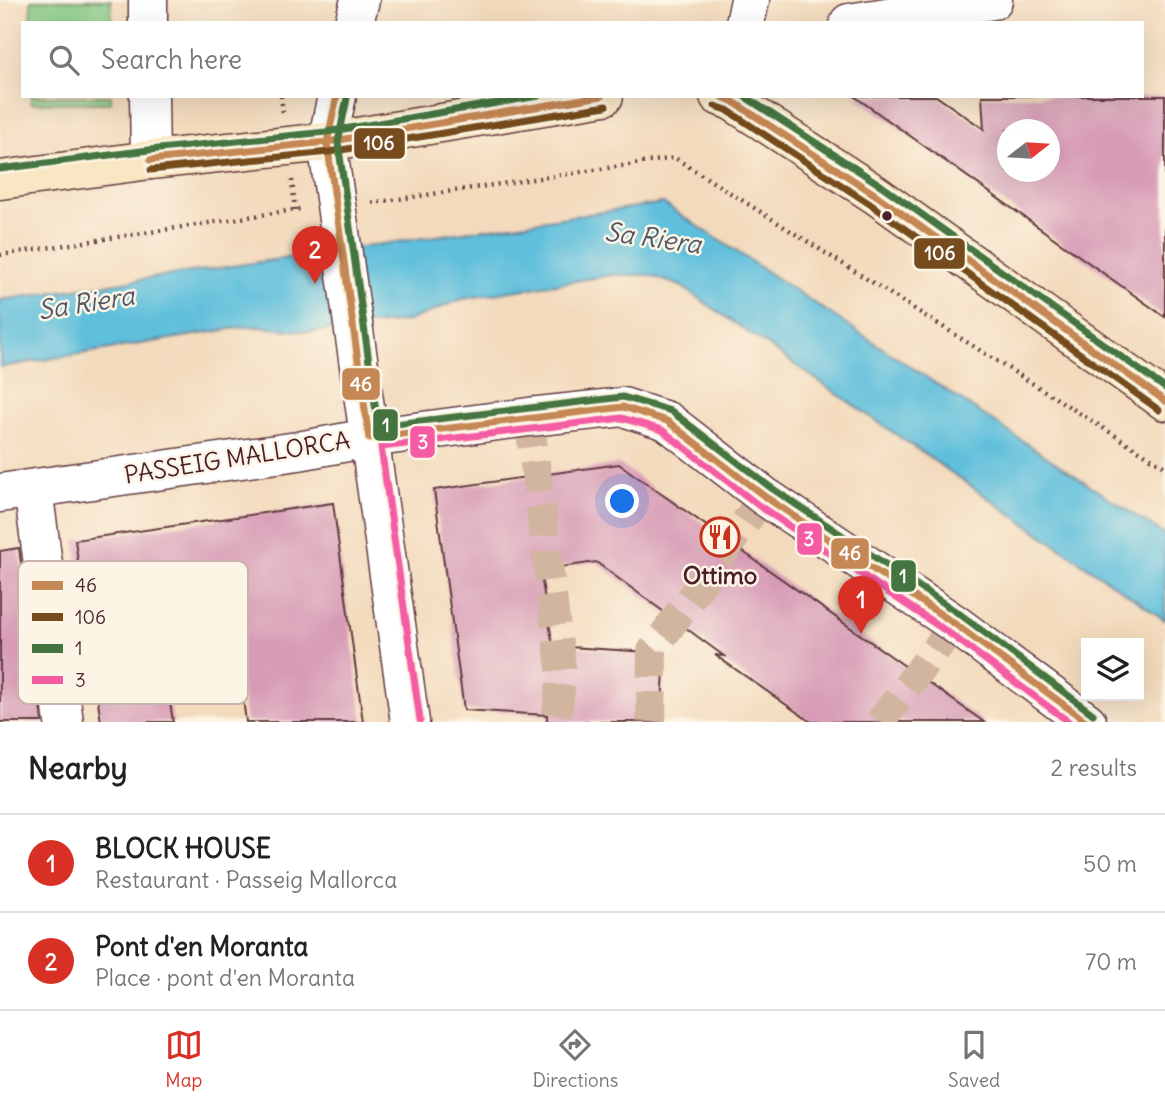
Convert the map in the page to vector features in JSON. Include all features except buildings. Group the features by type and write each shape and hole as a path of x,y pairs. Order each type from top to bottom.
{"main road":[{"path":"0,180 150,160 327,142 592,98"},
{"path":"730,98 876,195 1165,401"}],"street":[{"path":"148,0 148,21"},
{"path":"355,21 360,0"},
{"path":"745,21 750,0"},
{"path":"862,21 993,0"},
{"path":"149,98 150,160"},
{"path":"337,98 327,142 410,722"},
{"name":"PASSEIG MALLORCA","path":"16,491 298,451 369,438 623,407 667,421 764,496 955,624 1087,722"},
{"path":"16,491 31,561"},
{"path":"60,704 64,722"}],"path":[{"path":"0,255 295,210 336,208 675,158 1165,467"}],"green space":[{"path":"31,0 111,0 111,21 31,21"},
{"path":"31,98 111,98 111,103 31,103"}],"water":[{"name":"Sa Riera","path":"663,203 1165,535 1165,620 681,286 649,275 612,275 462,299 408,321 309,332 249,326 0,367 0,300"}],"tunnel":[{"path":"529,417 562,675 556,722"},
{"path":"719,559 764,496"},
{"path":"651,722 652,651 714,566"},
{"path":"880,722 955,624"}],"transit line":[{"name":"46","path":"337,98 327,142 369,438 623,407 667,421 764,496 955,624 1087,722"},
{"name":"1","path":"347,98 338,142 378,426 623,397 671,411 770,487 961,615 1093,714"},
{"name":"1","path":"0,169 326,132 526,98"},
{"name":"46","path":"150,160 327,142 590,98"},
{"name":"46","path":"725,98 876,195 1165,401"},
{"name":"1","path":"747,98 882,186 1165,388"},
{"name":"106","path":"151,170 329,152 606,106"},
{"name":"106","path":"715,106 727,110 870,204 1159,410"},
{"name":"3","path":"420,720 381,447 622,418 662,430 758,505 949,633 1069,722"}],"place":[{"name":"Pont d'en Moranta","path":"315,284"},
{"name":"Ottimo","path":"720,537"},
{"name":"BLOCK HOUSE","path":"861,634"}]}
